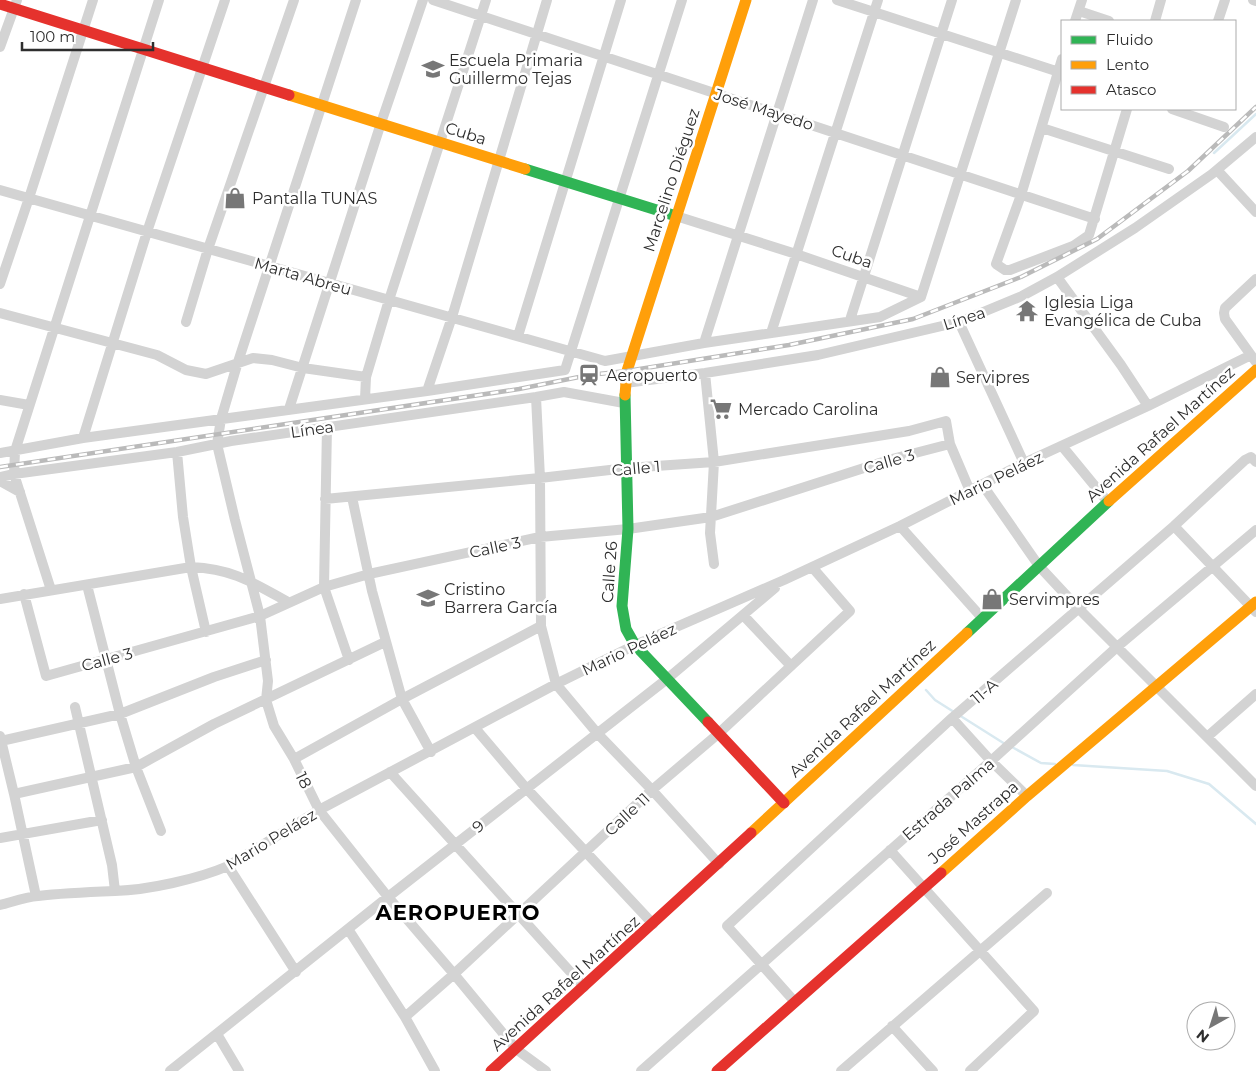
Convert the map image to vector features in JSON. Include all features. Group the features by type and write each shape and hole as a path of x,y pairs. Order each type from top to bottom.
{"street":[{"path":"0,284 30,198 93,0"},
{"path":"51,590 14,474 15,451 159,0"},
{"path":"83,438 147,232 225,0"},
{"path":"186,322 208,249 294,0"},
{"path":"217,444 221,419 237,364 356,0"},
{"path":"289,409 381,123 423,0"},
{"name":"José Mayedo","path":"433,0 1095,219"},
{"path":"365,399 366,377 389,300 486,0"},
{"path":"428,391 452,317 546,0"},
{"path":"518,336 620,0"},
{"path":"571,351 682,0"},
{"name":"Marcelino Diéguez","path":"627,371 746,0"},
{"path":"704,343 813,0"},
{"path":"838,0 1060,72 996,264 1004,270 1010,270 1072,246 1089,235 1127,110"},
{"path":"771,333 878,0"},
{"path":"850,320 952,0"},
{"path":"632,356 850,320 880,317 921,297 1016,0"},
{"path":"1082,0 1077,16 1103,20"},
{"path":"1155,20 1161,0"},
{"path":"1218,20 1225,0"},
{"name":"Cuba","path":"0,4 16,4 82,30 796,254 921,297"},
{"path":"0,47 16,4"},
{"path":"1178,110 1191,112 1224,127"},
{"path":"1042,128 1169,169"},
{"name":"Línea","path":"625,383 705,373 818,355 960,322 1022,296 1057,277 1135,228 1216,170 1256,137"},
{"path":"1216,170 1256,212"},
{"name":"Marta Abreu","path":"0,190 605,361 632,356"},
{"path":"1057,277 1148,406"},
{"path":"1253,358 1225,319 1224,314 1225,308 1256,279"},
{"path":"0,312 157,355 186,370 206,374 253,358 272,360 302,368 366,377"},
{"path":"960,322 1024,463"},
{"name":"Línea","path":"0,453 83,438 428,391 565,370 571,351"},
{"name":"Mario Peláez","path":"0,905 36,896 159,886 228,866 319,810 556,684 634,645 784,580 900,526 1024,463 1253,358"},
{"name":"Avenida Rafael Martínez","path":"491,1071 719,864 1108,502 1256,370"},
{"name":"Calle 26","path":"627,371 624,403 628,529 622,606 626,629 634,645 784,803"},
{"path":"705,373 714,462 710,533 714,564"},
{"name":"Línea","path":"0,477 177,452 327,426 536,398 564,392 624,403"},
{"path":"536,398 540,478 541,626 556,684 597,733 719,864"},
{"path":"0,400 29,405"},
{"name":"Calle 1","path":"325,499 627,468 714,462 909,431 946,421 950,444"},
{"path":"327,426 324,587 349,660"},
{"name":"18","path":"217,444 260,616 268,681 266,700 274,726 294,760 319,810 388,897 516,1049 546,1071"},
{"path":"950,444 970,490"},
{"name":"Calle 3","path":"24,594 46,676 260,616 324,587 369,574 540,537 628,529 711,518 892,458 950,444"},
{"path":"1062,446 1108,502"},
{"path":"177,452 183,517 191,567 206,632"},
{"name":"11-A","path":"762,966 727,926 952,718 1174,526 1245,460 1251,458 1256,462"},
{"path":"0,481 20,492"},
{"path":"982,484 1039,566 1079,609 1256,786"},
{"path":"352,497 385,642 402,699 431,752"},
{"path":"900,526 983,619"},
{"path":"1174,526 1254,607"},
{"name":"Estrada Palma","path":"642,1071 762,966 1117,647 1256,530"},
{"path":"0,598 191,567 216,569 236,575 288,602"},
{"name":"Calle 11","path":"405,1017 652,790 718,734 850,611 812,567"},
{"name":"9","path":"170,1071 456,843 667,679 784,580"},
{"path":"87,585 136,768 160,831"},
{"name":"José Mastrapa","path":"717,1071 1027,796 1156,686 1254,607"},
{"path":"743,615 791,666"},
{"path":"294,760 402,699 541,626"},
{"path":"14,794 136,768 214,724 385,642"},
{"path":"36,896 1,739 80,724 120,714 214,677 266,660"},
{"path":"1208,737 1256,694"},
{"path":"75,707 112,865 115,891"},
{"path":"952,718 991,761 1027,796"},
{"path":"475,728 526,788 653,924"},
{"path":"390,772 584,987"},
{"path":"0,838 102,820"},
{"path":"890,850 1034,1011 970,1071"},
{"path":"228,866 296,972"},
{"path":"841,1071 1047,893"},
{"path":"348,929 405,1017 435,1071"},
{"path":"762,966 795,1002"},
{"path":"892,1026 933,1071"},
{"path":"217,1034 239,1071"}],"waterway":[{"path":"1214,153 1256,114"},
{"path":"926,690 935,700 954,712"},
{"path":"959,715 1005,744"},
{"path":"1012,747 1041,763 1055,764"},
{"path":"1073,765 1167,771 1209,784 1256,824"}],"railway":[{"path":"0,467 519,389 589,375 627,371 789,345 913,319 1021,277 1097,239 1188,171 1256,107"}],"traffic: fast":[{"path":"525,169 676,216"},
{"path":"625,395 628,529 622,606 626,629 635,645 708,722"},
{"path":"967,633 1109,501"}],"traffic: slow":[{"path":"625,395 627,371 746,0"},
{"path":"289,95 525,169"},
{"path":"1109,501 1256,370"},
{"path":"941,873 1027,796 1256,602"},
{"path":"751,833 967,633"}],"traffic: jam":[{"path":"0,4 289,95"},
{"path":"708,722 784,803"},
{"path":"491,1071 751,833"},
{"path":"717,1071 941,873"}],"place":[{"name":"Escuela Primaria Guillermo Tejas","path":"433,69"},
{"name":"Pantalla TUNAS","path":"235,198"},
{"name":"Iglesia Liga Evangélica de Cuba","path":"1027,311"},
{"name":"Aeropuerto","path":"589,375"},
{"name":"Servipres","path":"940,377"},
{"name":"Mercado Carolina","path":"721,409"},
{"name":"Cristino Barrera García","path":"428,598"},
{"name":"Servimpres","path":"992,599"}],"district":[{"name":"AEROPUERTO","path":"458,913"}]}
